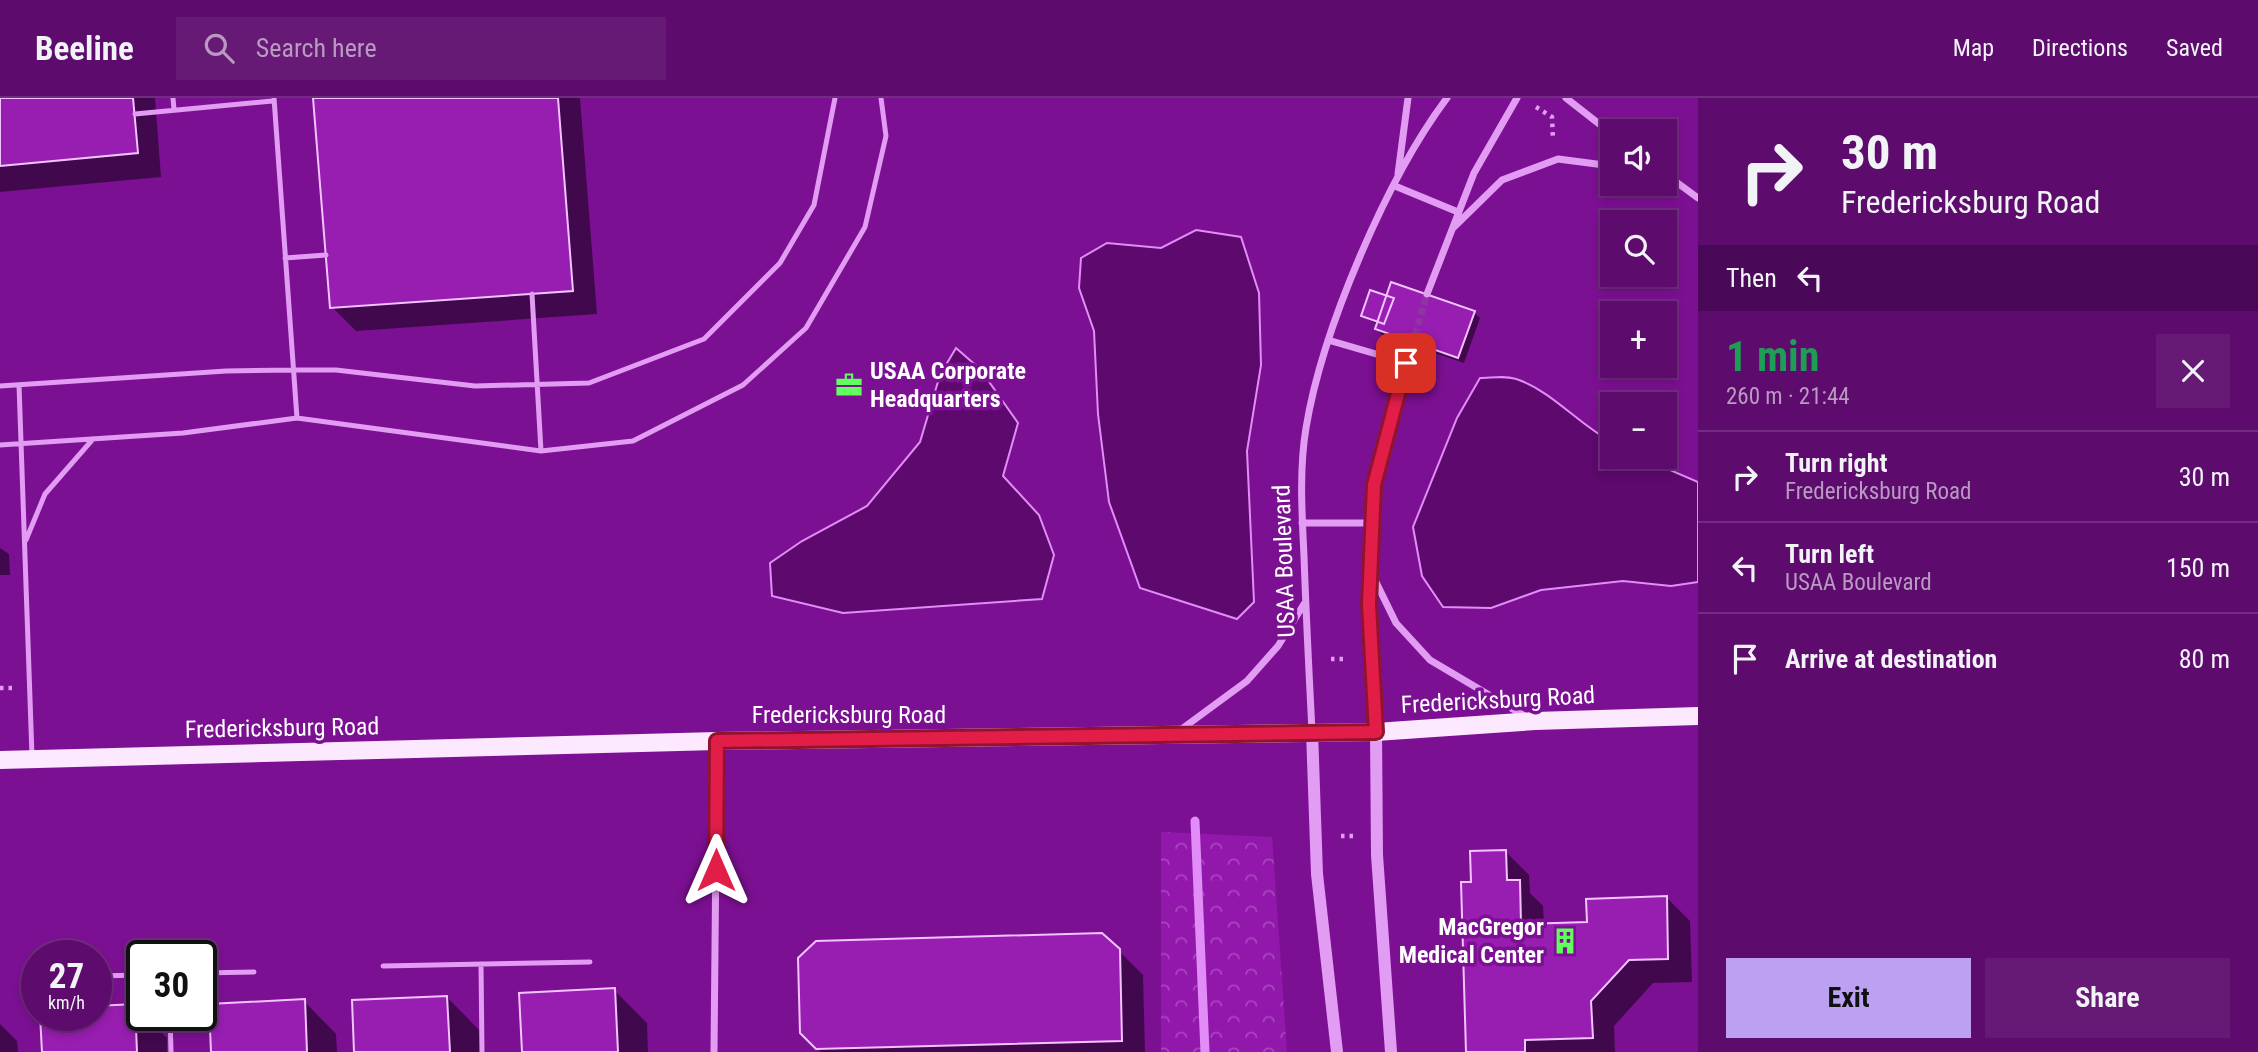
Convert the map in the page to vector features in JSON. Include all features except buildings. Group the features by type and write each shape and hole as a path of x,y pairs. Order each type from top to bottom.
{"main road":[{"name":"Fredericksburg Road","path":"0,760 717,741 1376,732 1698,716"}],"street":[{"path":"1408,98 1396,183 1458,212"},
{"name":"USAA Boulevard","path":"1337,1052 1317,874 1302,523 1306,428 1328,340 1396,183 1428,123 1447,98"},
{"path":"1427,294 1474,173 1517,98"},
{"path":"1566,98 1600,125"},
{"path":"1450,231 1502,180 1558,159 1600,164"},
{"path":"1677,182 1698,198"},
{"path":"1328,340 1406,363"},
{"path":"1391,1052 1377,855 1370,570 1374,485 1412,345"},
{"path":"1302,523 1373,523"},
{"path":"1370,570 1396,624 1430,660 1535,722"},
{"path":"1174,735 1247,681 1278,646 1305,604"},
{"path":"715,1052 717,741"}],"lane":[{"path":"173,98 174,110"},
{"path":"0,386 226,370 337,370 475,386 589,383 704,339 780,263 814,205 835,98"},
{"path":"0,445 183,433 297,418 541,451 633,442 743,385 806,328 864,228 886,136 881,98"},
{"path":"135,114 273,99 297,418"},
{"path":"285,258 326,255"},
{"path":"532,294 540,385 541,451"},
{"path":"19,385 33,759"},
{"path":"25,543 44,495 94,439"},
{"path":"383,966 590,962"},
{"path":"481,964 482,1052"},
{"path":"217,973 254,972"},
{"path":"170,1031 171,1052"}],"path":[{"path":"1536,107 1545,109 1552,117 1553,140"},
{"path":"1331,659 1344,659"},
{"path":"0,688 17,688"},
{"path":"1340,836 1353,836"}],"green space":[{"path":"1161,832 1272,837 1287,1052 1161,1052"}],"shaded area":[{"path":"1196,230 1241,237 1259,293 1261,365 1247,451 1254,602 1237,619 1140,588 1109,502 1098,414 1094,331 1079,288 1081,258 1107,243 1161,248"},
{"path":"956,348 980,369 1018,423 1003,476 1039,515 1054,555 1042,599 843,613 772,596 770,563 802,541 867,506 920,442 940,375"},
{"path":"1480,378 1519,380 1544,393 1600,435 1600,469 1668,469 1698,482 1698,582 1671,586 1623,581 1541,590 1491,608 1443,607 1422,576 1413,527 1457,418"}],"waterway":[{"path":"1195,821 1205,1052"}],"tunnel":[{"path":"1412,345 1427,294"}],"place":[{"name":"USAA Corporate Headquarters","path":"849,385"},
{"name":"MacGregor Medical Center","path":"1565,941"}],"route":[{"path":"716,870 717,741 1376,732 1369,604 1374,485 1406,363"}]}
